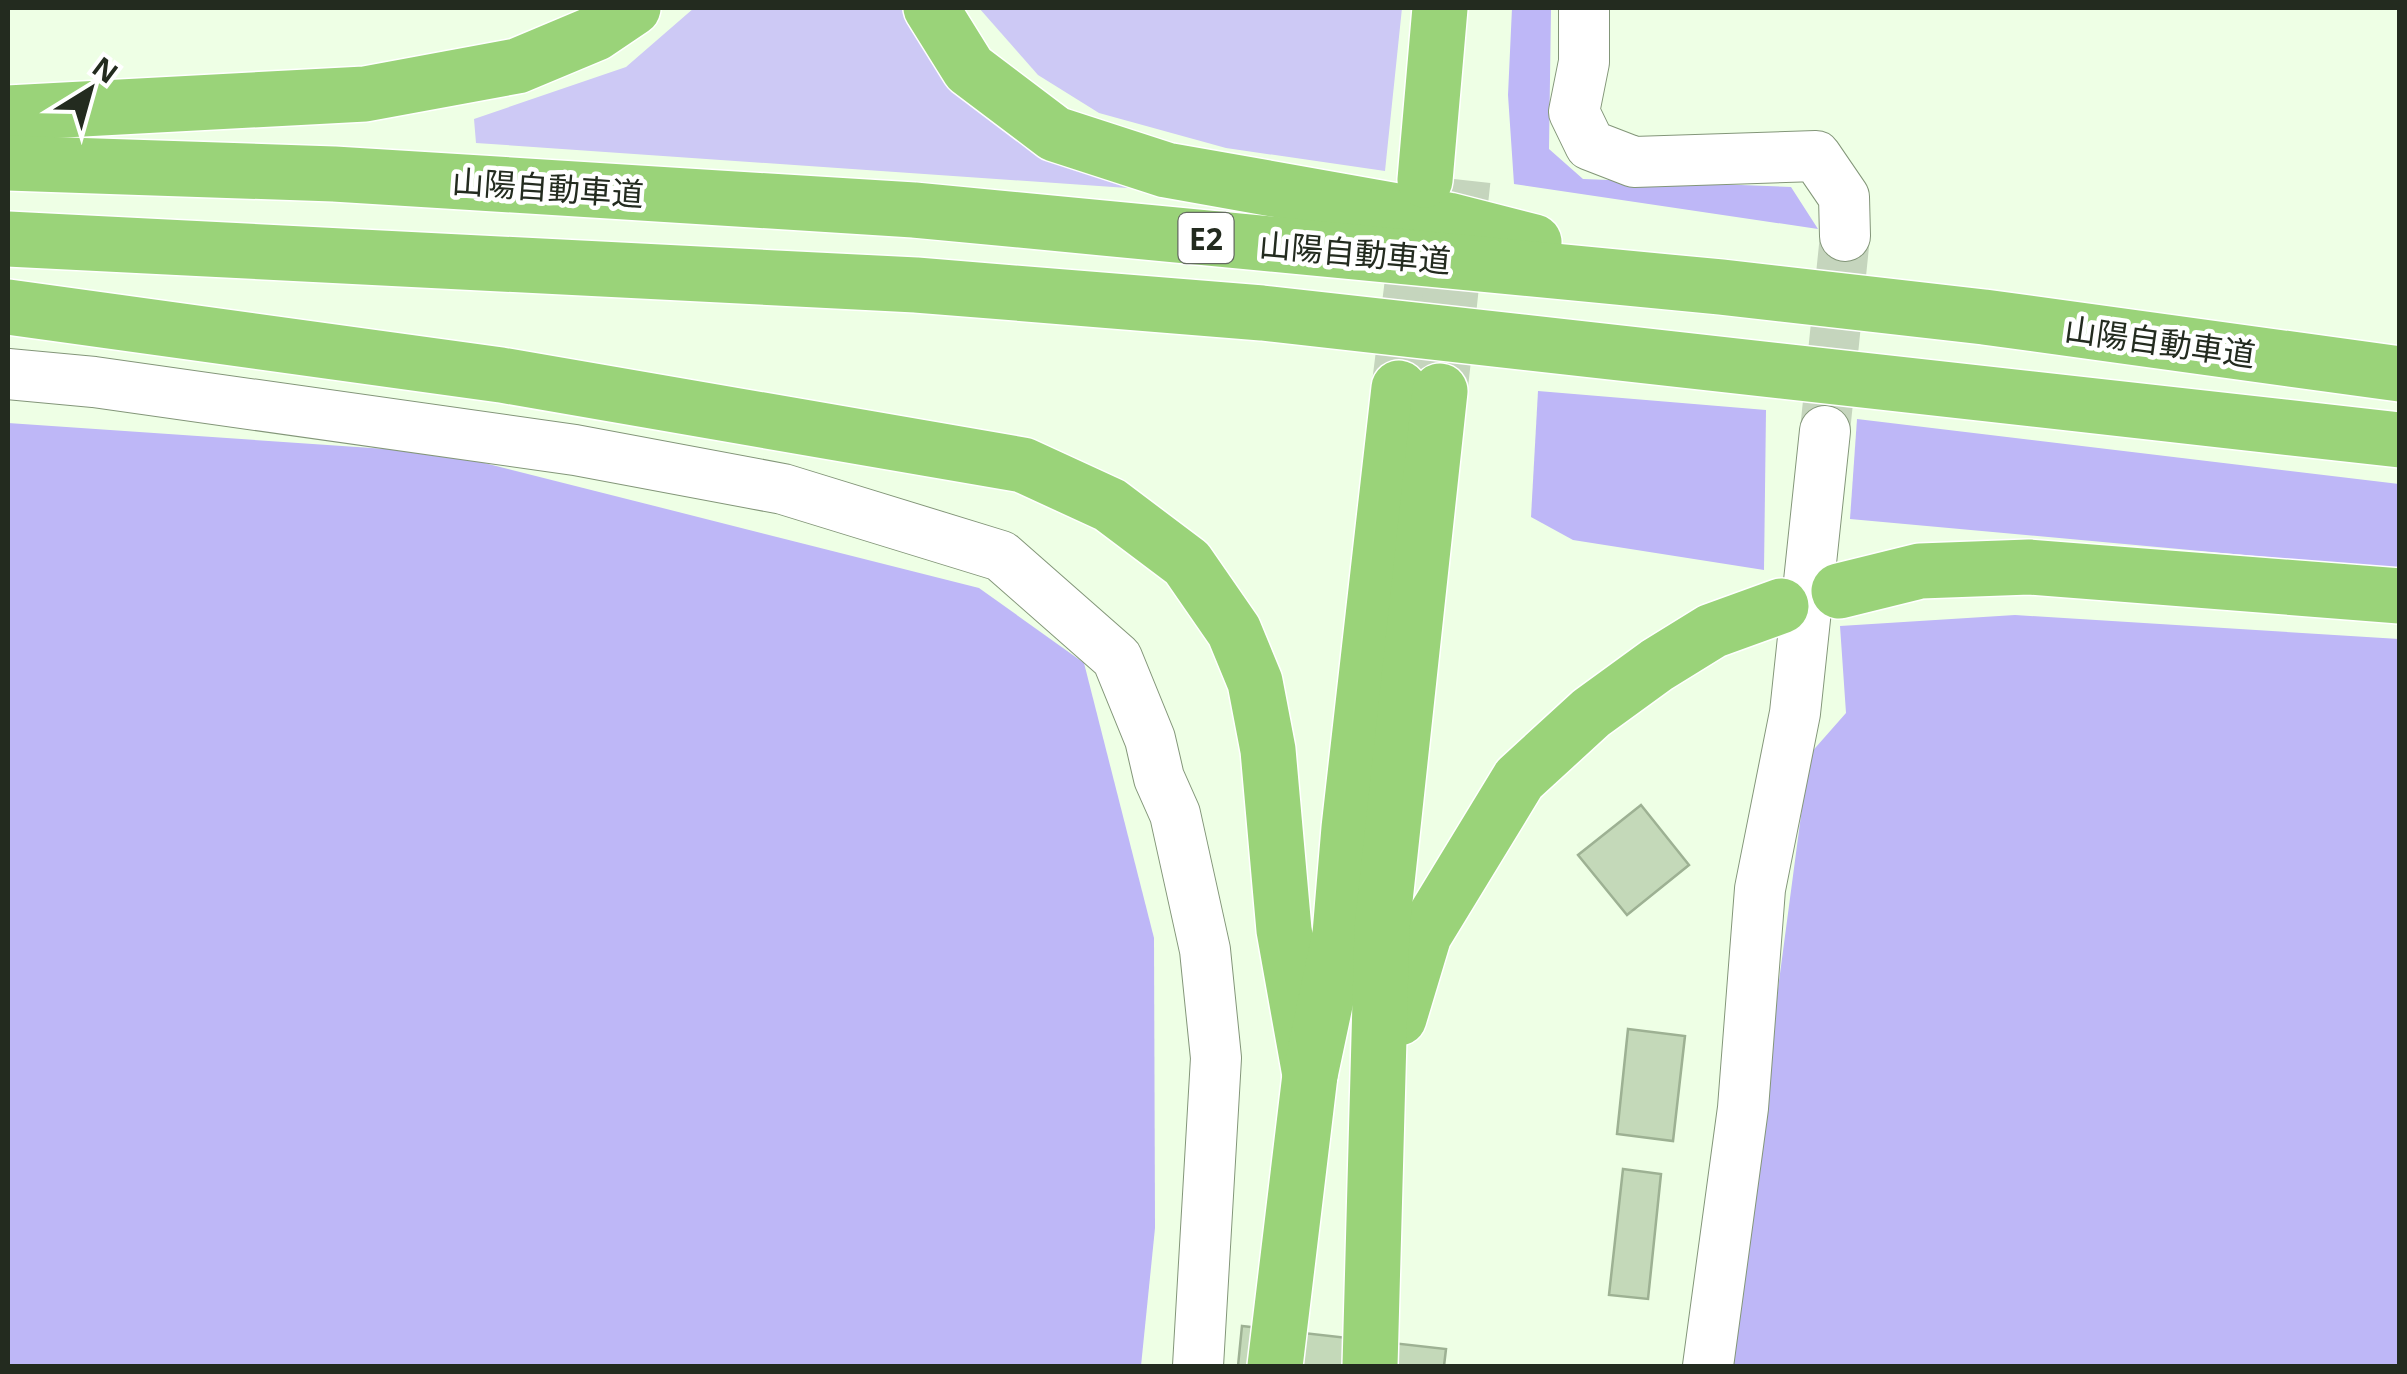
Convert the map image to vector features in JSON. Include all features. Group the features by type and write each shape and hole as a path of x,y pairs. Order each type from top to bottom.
{"highway":[{"path":"8,114 365,94 517,66 596,34 634,8"},
{"path":"931,8 968,68 1055,134 1166,170 1448,220 1721,287"},
{"path":"1440,8 1444,180 1475,8"},
{"name":"山陽自動車道","path":"8,163 334,174 914,210 1721,287 1984,317 2400,374"},
{"name":"E2","path":"8,239 896,284 1224,310 2400,440"},
{"path":"8,307 501,375 1023,465 1110,506 1187,563 1234,630 1255,682 1268,750 1284,930 1310,1076"},
{"path":"1275,1366 1310,1076 1340,934 1349,828 1420,390 1382,928 1370,1366"},
{"path":"1839,591 1920,571 2030,567 2400,596"},
{"path":"1378,1088 1424,935 1519,779 1591,713 1656,665 1712,631 1781,606"}],"street":[{"path":"1584,8 1584,62 1574,112 1590,145 1634,162 1816,156 1844,197 1845,236"},
{"path":"8,374 114,385 576,450 783,488 1001,556 1117,658 1175,814 1205,950 1216,1058 1198,1366"},
{"path":"1708,1366 1742,1108 1760,889 1795,713 1825,432"}],"shaded area":[{"path":"694,8 903,8 906,15 1142,189 476,143 474,119 626,67"},
{"path":"979,8 1402,8 1385,171 1226,148 1099,113 1038,75"},
{"path":"1512,8 1551,8 1549,149 1583,179 1791,187 1818,229 1514,184 1508,95"},
{"path":"1538,391 1766,410 1764,570 1573,540 1531,517"},
{"path":"1857,419 2399,484 2399,569 1850,519"},
{"path":"8,423 445,453 979,588 1084,663 1154,938 1155,1228 1141,1366 8,1366"},
{"path":"2015,615 2399,639 2399,1366 1728,1366 1809,755 1846,713 1840,626"}],"building":[{"path":"1641,805 1689,865 1627,915 1578,855"},
{"path":"1628,1029 1685,1036 1673,1141 1617,1134"},
{"path":"1623,1169 1661,1174 1648,1299 1609,1295"},
{"path":"1242,1326 1446,1349 1444,1366 1238,1366"}],"tunnel":[{"path":"1440,391 1463,180"},
{"path":"1399,388 1421,213"},
{"path":"1825,431 1845,236"}]}
